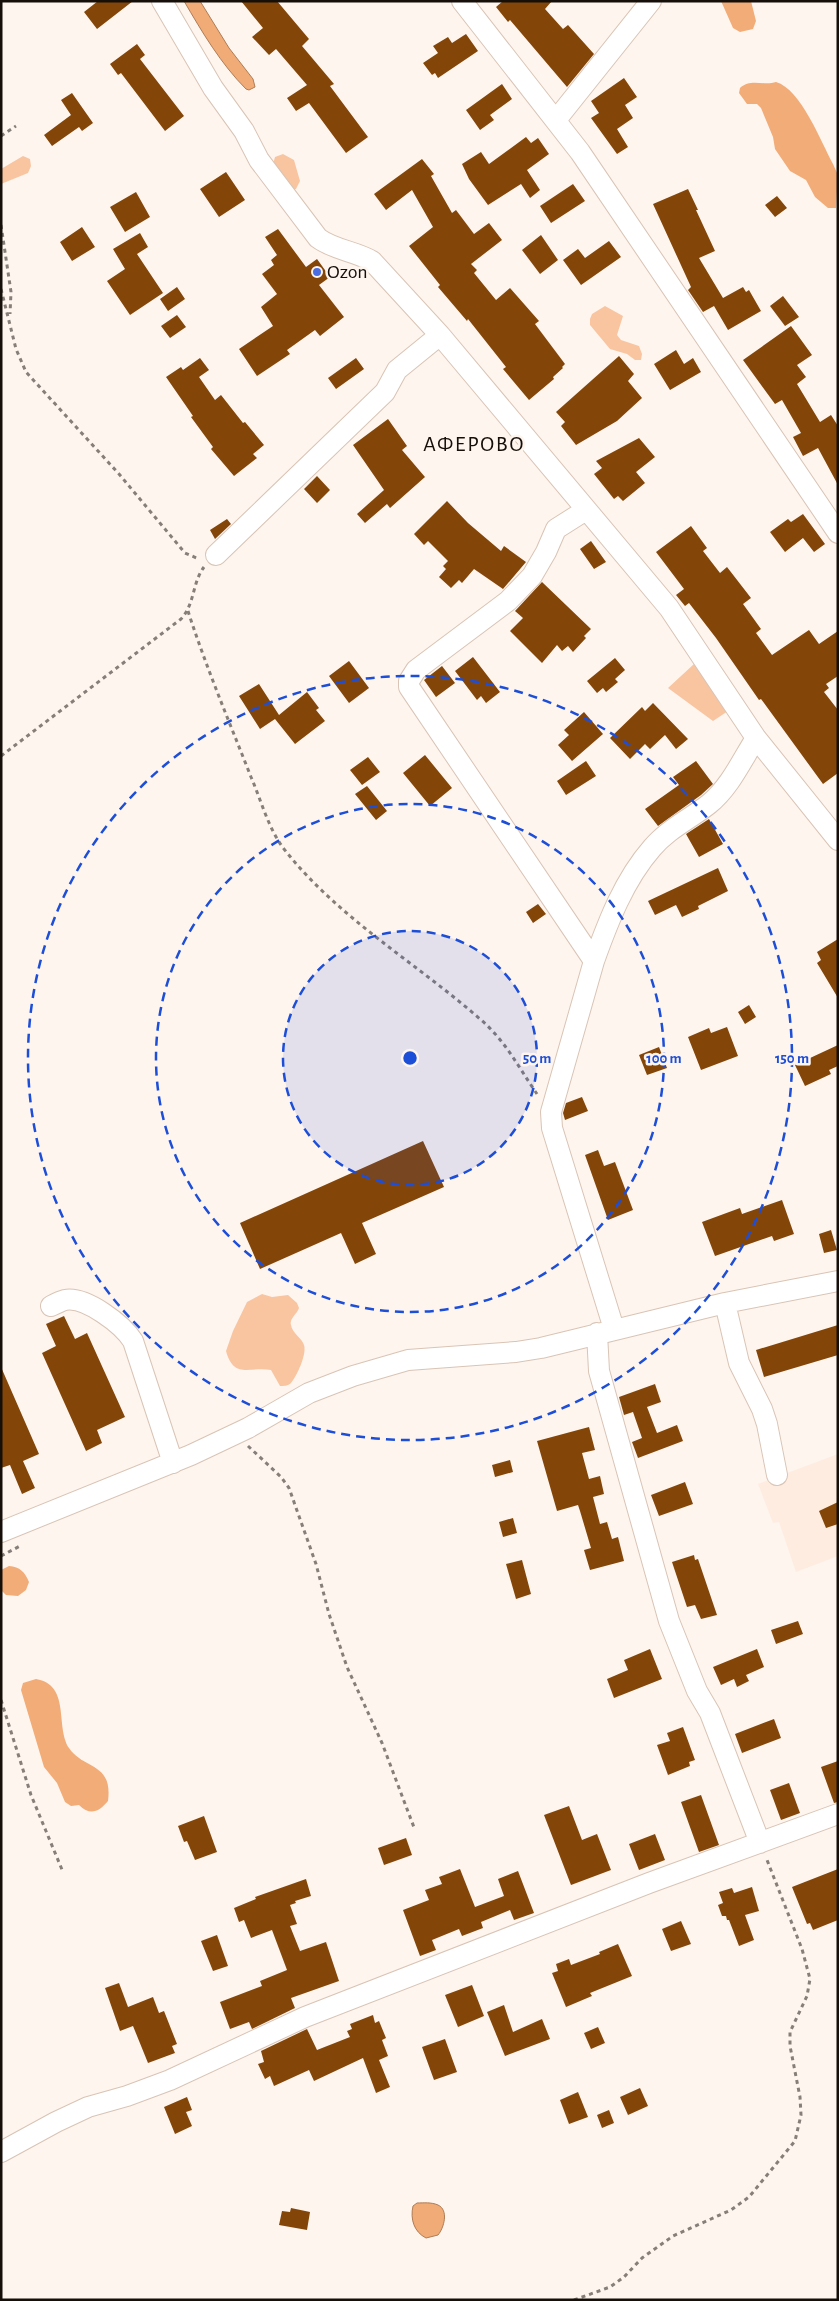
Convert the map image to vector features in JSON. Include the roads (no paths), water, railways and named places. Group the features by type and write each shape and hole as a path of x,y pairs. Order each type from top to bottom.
{"street":[{"path":"162,1 213,88 244,130 260,160 318,238 327,245 360,254 372,260 440,334 669,608 756,738 838,840"},
{"path":"462,1 556,120 838,533"},
{"path":"556,120 651,1"},
{"path":"214,556 384,392 397,370 440,334"},
{"path":"586,510 556,529 546,552 532,576 508,601 416,670 409,681 409,687 594,961"},
{"path":"756,738 722,792 709,804 668,832 644,858 606,928 594,961 551,1112 552,1128 605,1331 600,1372 669,1621 697,1691 710,1713 760,1843"},
{"path":"1,1532 173,1462 248,1428 309,1393 353,1376 408,1360 516,1352 541,1348 724,1303 838,1281"},
{"path":"51,1306 66,1300 77,1301 116,1322 127,1333 133,1341 173,1462"},
{"path":"724,1303 739,1363 762,1409 767,1424 777,1475"},
{"path":"1,2152 88,2107 127,2096 170,2080 305,2017 622,1894 838,1814"}],"place":[{"name":"Ozon","path":"317,272"}],"district":[{"name":"АФЕРОВО","path":"474,444"}]}
